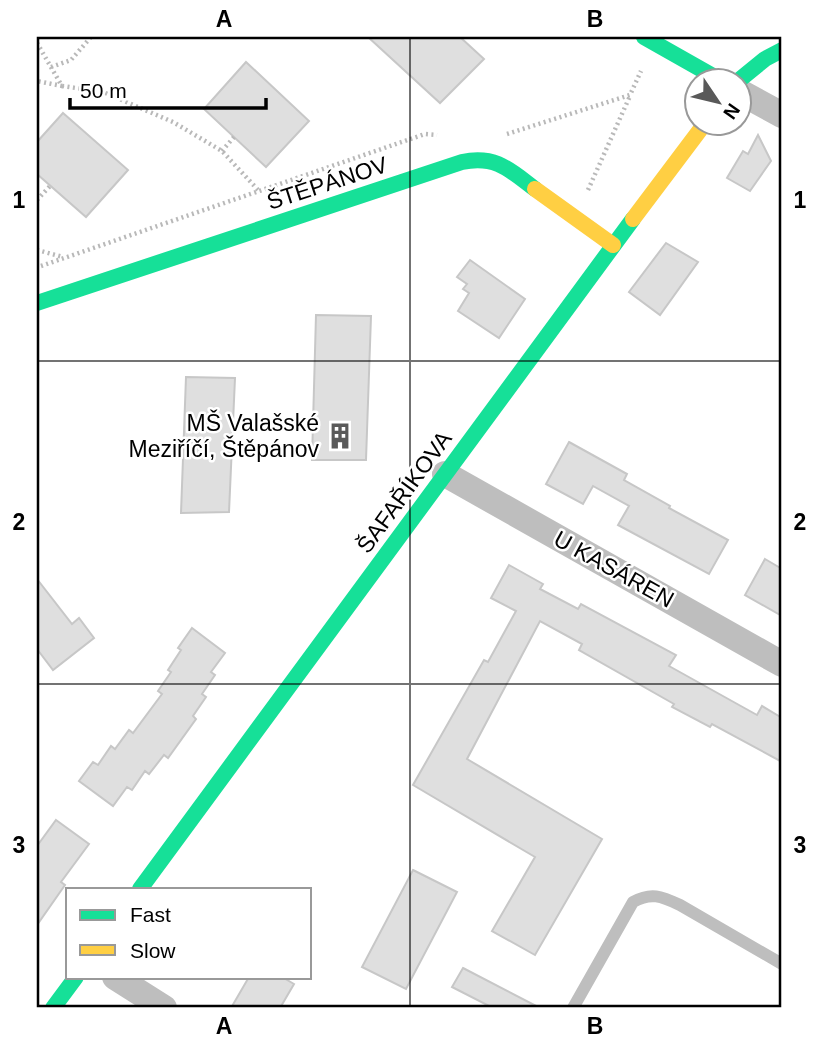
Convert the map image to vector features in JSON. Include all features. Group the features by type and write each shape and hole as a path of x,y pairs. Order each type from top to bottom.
{"street":[{"path":"644,37 695,66"},
{"path":"752,70 782,50"},
{"path":"752,99 782,115"},
{"name":"ŠAFAŘÍKOVA","path":"141,888 695,136"},
{"name":"ŠTĚPÁNOV","path":"37,303 468,161 486,159 495,161 613,245"},
{"name":"U KASÁREN","path":"445,474 782,664"},
{"path":"53,1008 75,978"},
{"path":"117,978 163,1008"}],"lane":[{"path":"573,1008 633,902 647,894 663,896 782,964"}],"path":[{"path":"51,67 71,60 91,37"},
{"path":"37,43 62,86"},
{"path":"37,81 103,92 173,122 222,151 259,191"},
{"path":"576,218 630,95"},
{"path":"222,151 234,137"},
{"path":"37,200 50,186"},
{"path":"37,250 64,257"}],"building":[{"path":"368,37 460,37 484,59 440,103"},
{"path":"246,62 309,121 266,167 204,109"},
{"path":"63,113 128,170 86,217 37,174 37,142"},
{"path":"758,135 771,161 750,191 727,178 743,151 748,154"},
{"path":"666,243 698,262 660,315 629,292"},
{"path":"470,260 525,299 499,338 458,311 469,293 463,289 467,284 457,277"},
{"path":"316,315 371,316 366,460 312,460"},
{"path":"186,377 235,378 229,512 181,513"},
{"path":"569,442 627,474 624,480 670,506 669,508 728,540 709,574 618,525 629,506 593,486 583,504 546,484"},
{"path":"765,559 782,569 782,616 745,595"},
{"path":"509,565 543,584 540,589 578,609 581,604 676,655 669,666 757,715 762,706 782,718 782,762 712,724 710,727 672,707 674,704 579,650 582,644 540,621 467,759 602,839 535,955 492,931 535,857 413,785 484,660 488,662 516,611 491,598"},
{"path":"37,579 72,624 79,618 94,638 53,670 37,649"},
{"path":"192,628 225,653 211,672 215,675 202,694 206,697 193,716 196,719 168,758 164,755 149,774 145,771 132,790 127,787 113,806 79,781 93,762 98,765 111,746 115,749 129,730 133,733 162,694 158,691 171,672 168,670 181,650 178,648"},
{"path":"56,820 89,844 61,882 65,885 37,925 37,846"},
{"path":"413,870 457,892 406,989 362,967"},
{"path":"463,968 540,1008 493,1008 452,987"},
{"path":"248,978 284,978 294,984 280,1008 231,1008"}],"traffic: fast":[{"path":"644,37 695,66"},
{"path":"752,70 782,50"},
{"path":"37,303 462,162 493,162 510,170 535,189"},
{"path":"141,888 633,219"},
{"path":"53,1008 75,978"}],"traffic: slow":[{"path":"633,219 695,136"},
{"path":"535,189 613,245"}],"place":[{"name":"MŠ Valašské Meziříčí, Štěpánov","path":"340,436"}]}
